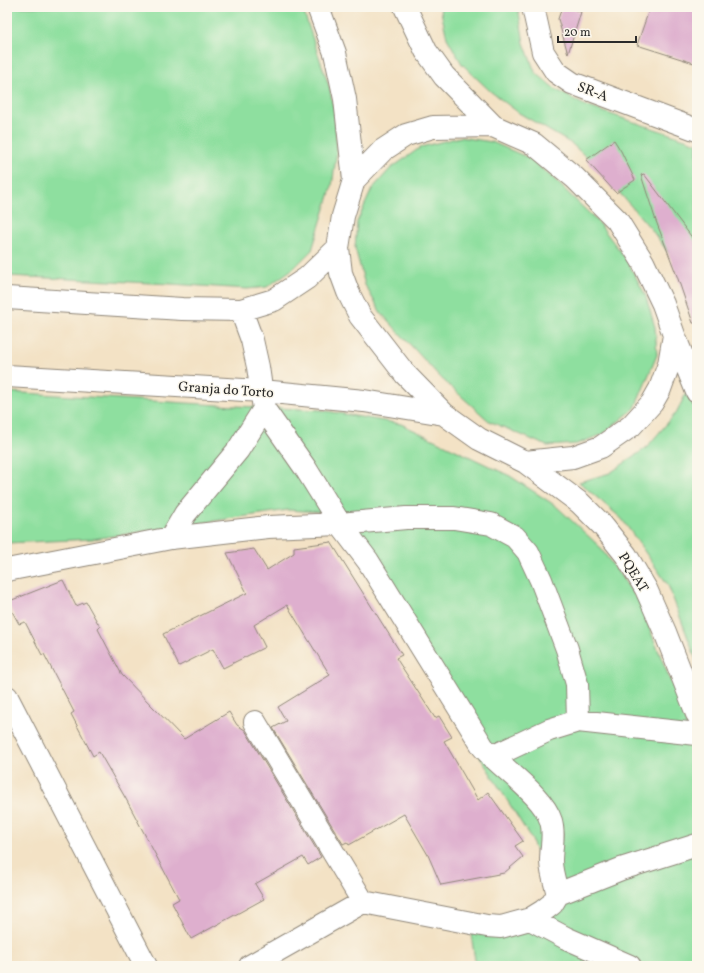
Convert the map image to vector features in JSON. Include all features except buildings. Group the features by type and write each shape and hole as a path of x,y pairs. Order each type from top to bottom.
{"street":[{"path":"318,7 335,53 345,99 354,180"},
{"path":"405,7 426,51 444,76 493,126 534,144 575,178 617,220 643,262 663,304 697,392"},
{"name":"SR-A","path":"533,7 543,52 556,72 572,83 697,130"},
{"path":"354,180 383,150 406,135 433,127 493,126"},
{"name":"PQEAT","path":"354,180 343,216 338,248 341,273 348,292 360,316 405,374 444,414 479,439 525,462 580,503 602,525 626,555 646,589 665,632 697,714"},
{"path":"7,298 241,310 274,300 307,278 338,248"},
{"path":"241,310 252,340 263,400 340,524 368,561 483,747 536,797 548,813 553,830 551,863 558,894"},
{"path":"525,462 573,457 601,447 631,426 652,402 660,389 669,364 674,335"},
{"name":"Granja do Torto","path":"7,376 263,400 364,401 444,414"},
{"path":"171,538 185,514 238,450 263,400"},
{"path":"7,570 171,538 268,527 340,524 406,518 454,518 491,524 515,537 528,552 535,566 567,648 577,684 578,721"},
{"path":"7,697 146,966"},
{"path":"492,757 549,730 578,721 697,734"},
{"path":"255,722 363,902"},
{"path":"250,966 363,902 487,926 501,927 530,919 552,904 558,894 621,869 697,845"},
{"path":"530,919 566,938 630,966"}],"green space":[{"path":"7,7 302,7 329,86 334,110 337,150 332,186 312,250 294,268 267,287 247,289 7,276"},
{"path":"440,7 518,7 524,43 535,72 555,89 586,106 697,143 697,318 670,255 651,229 598,168 572,144 519,113 490,91 462,64 447,38"},
{"path":"460,137 492,142 529,158 555,180 598,222 626,259 645,294 655,327 657,355 635,408 603,434 577,444 547,446 489,421 441,378 381,313 365,285 355,248 357,222 372,189 390,169 421,147"},
{"path":"689,388 697,412 697,662 668,585 622,519 579,482 610,473 646,448 676,413"},
{"path":"7,392 321,410 401,424 510,476 556,506 599,546 638,600 673,687 697,756 697,966 476,966 468,916 497,924 550,896 532,840 467,736 335,513 288,510 93,539 7,543"}]}
